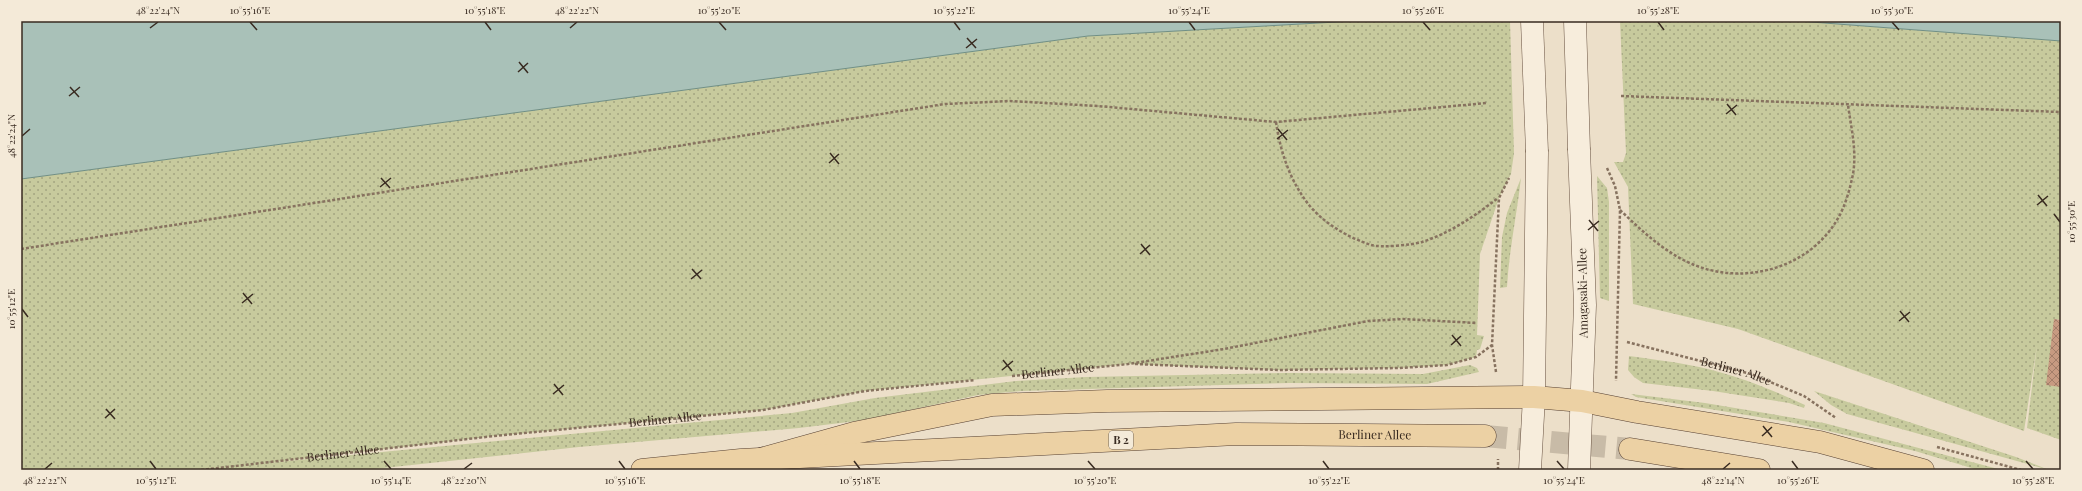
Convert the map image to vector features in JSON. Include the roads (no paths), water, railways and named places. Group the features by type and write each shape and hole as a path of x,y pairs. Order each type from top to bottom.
{"main road":[{"path":"1530,470 1534,397 1537,152 1532,21"},
{"name":"Amagasaki-Allee","path":"1575,21 1585,305 1579,470"},
{"path":"757,460 854,433 992,405 1534,397 1582,401 1620,409 1820,442 1923,470"},
{"name":"Berliner Allee","path":"642,470 741,460 1236,434 1485,436"},
{"path":"1630,449 1758,470"},
{"path":"757,460 838,470"}],"tunnel":[{"path":"1485,436 1630,449"}]}
